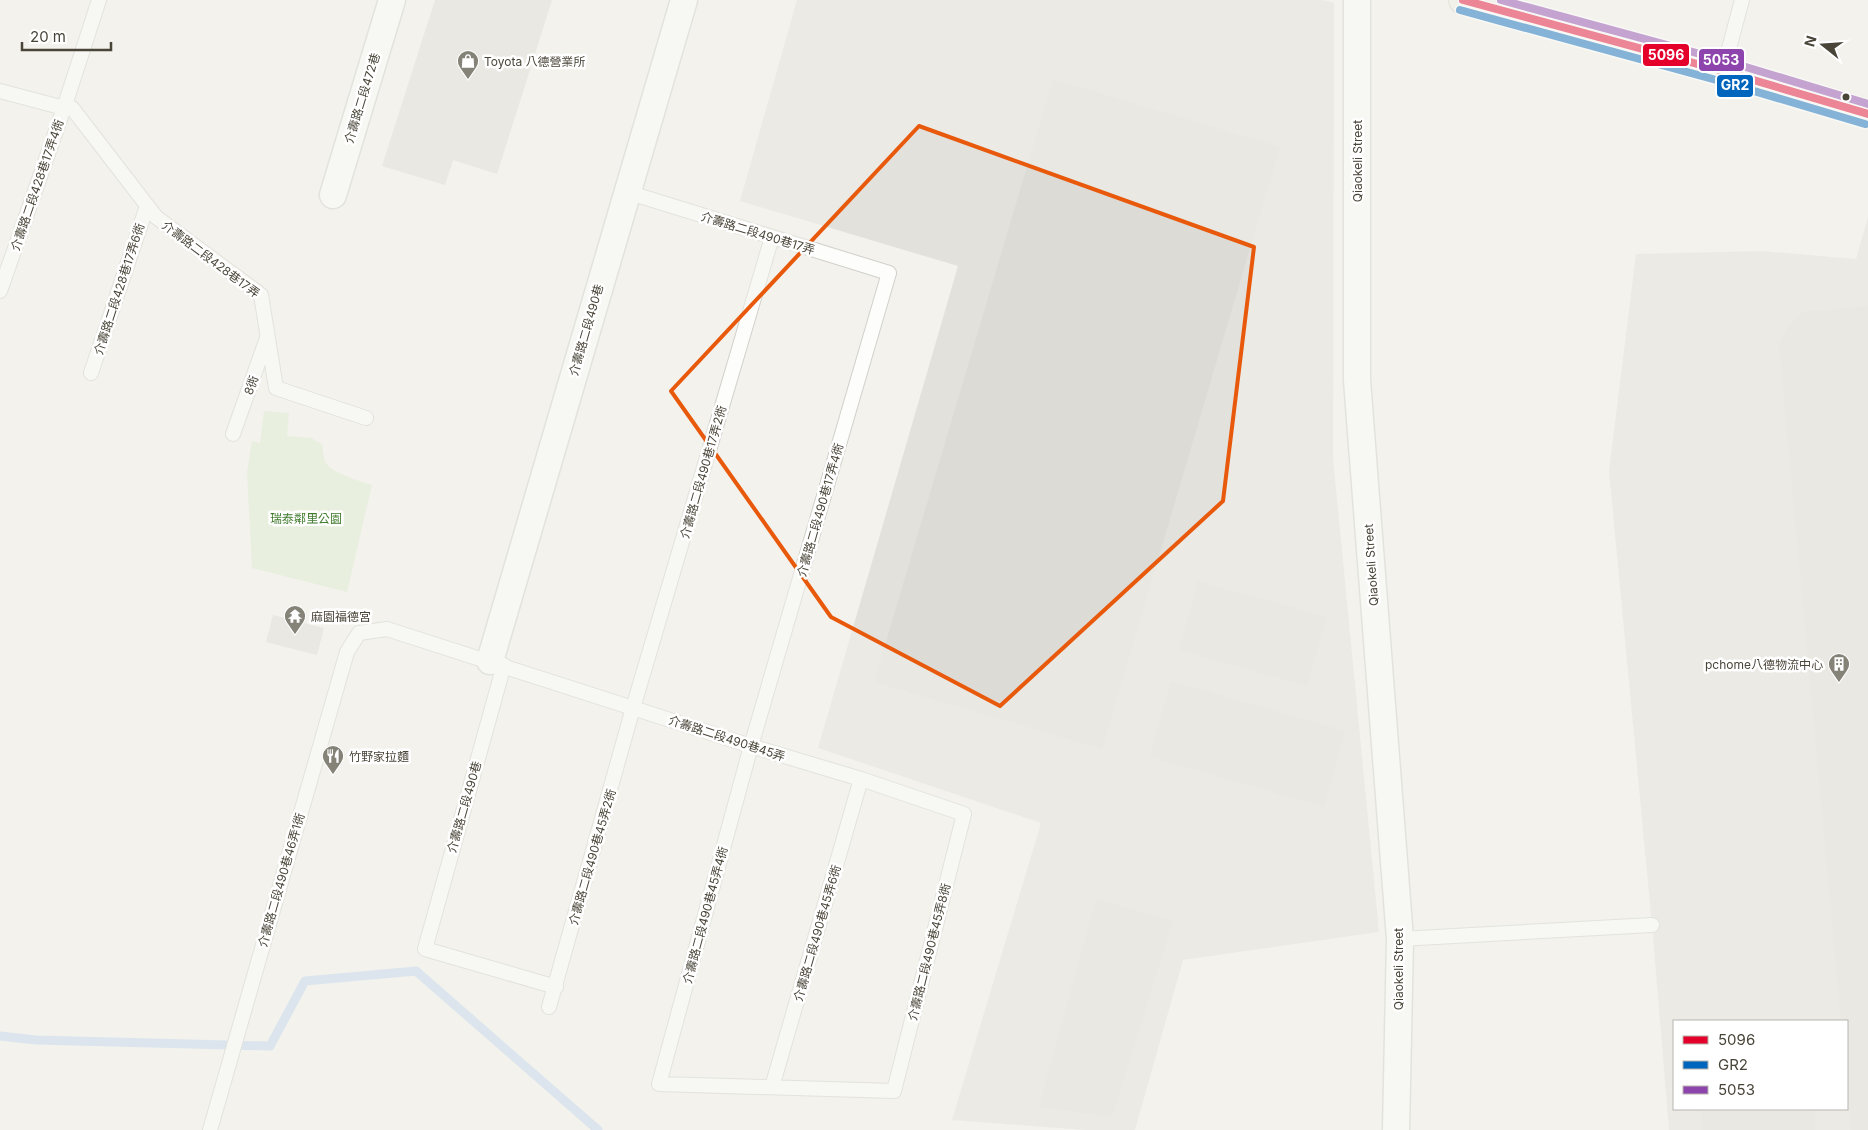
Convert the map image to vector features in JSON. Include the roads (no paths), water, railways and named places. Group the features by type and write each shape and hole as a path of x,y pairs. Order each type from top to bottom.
{"main road":[{"path":"1463,0 1723,71 1868,114"}],"street":[{"name":"介壽路二段472巷","path":"333,195 392,0"},
{"name":"介壽路二段490巷","path":"497,663 627,192 684,0"},
{"name":"Qiaokeli Street","path":"1357,0 1357,380 1400,939 1396,1130"}],"lane":[{"name":"介壽路二段428巷17弄4衖","path":"0,291 64,108 99,0"},
{"path":"1723,71 1742,0"},
{"name":"介壽路二段428巷17弄","path":"0,91 64,108 72,108 156,217 261,295 276,388 366,418"},
{"name":"介壽路二段490巷17弄","path":"627,192 889,273"},
{"name":"介壽路二段428巷17弄6衖","path":"91,373 147,206"},
{"name":"介壽路二段490巷17弄2衖","path":"633,708 772,237"},
{"name":"介壽路二段490巷17弄4衖","path":"752,746 889,273"},
{"name":"8衖","path":"233,434 268,335"},
{"name":"介壽路二段490巷45弄","path":"358,634 387,629 861,779 964,814"},
{"name":"介壽路二段490巷46弄1衖","path":"210,1130 347,652 358,634"},
{"name":"介壽路二段490巷","path":"497,663 425,949 556,987"},
{"name":"介壽路二段490巷45弄2衖","path":"549,1007 633,708"},
{"name":"介壽路二段490巷45弄4衖","path":"752,746 660,1084 772,1087"},
{"name":"介壽路二段490巷45弄6衖","path":"772,1087 861,779"},
{"name":"介壽路二段490巷45弄8衖","path":"772,1087 894,1091 964,814"},
{"path":"1400,939 1652,925"}],"waterway":[{"path":"0,1036 36,1040 270,1046 305,981 416,971 598,1130"}],"place":[{"name":"Toyota 八德營業所","path":"468,80"},
{"name":"麻園福德宮","path":"295,635"},
{"name":"pchome八德物流中心","path":"1839,683"},
{"name":"竹野家拉麵","path":"333,775"}],"park label":[{"name":"瑞泰鄰里公園","path":"306,518"}]}
